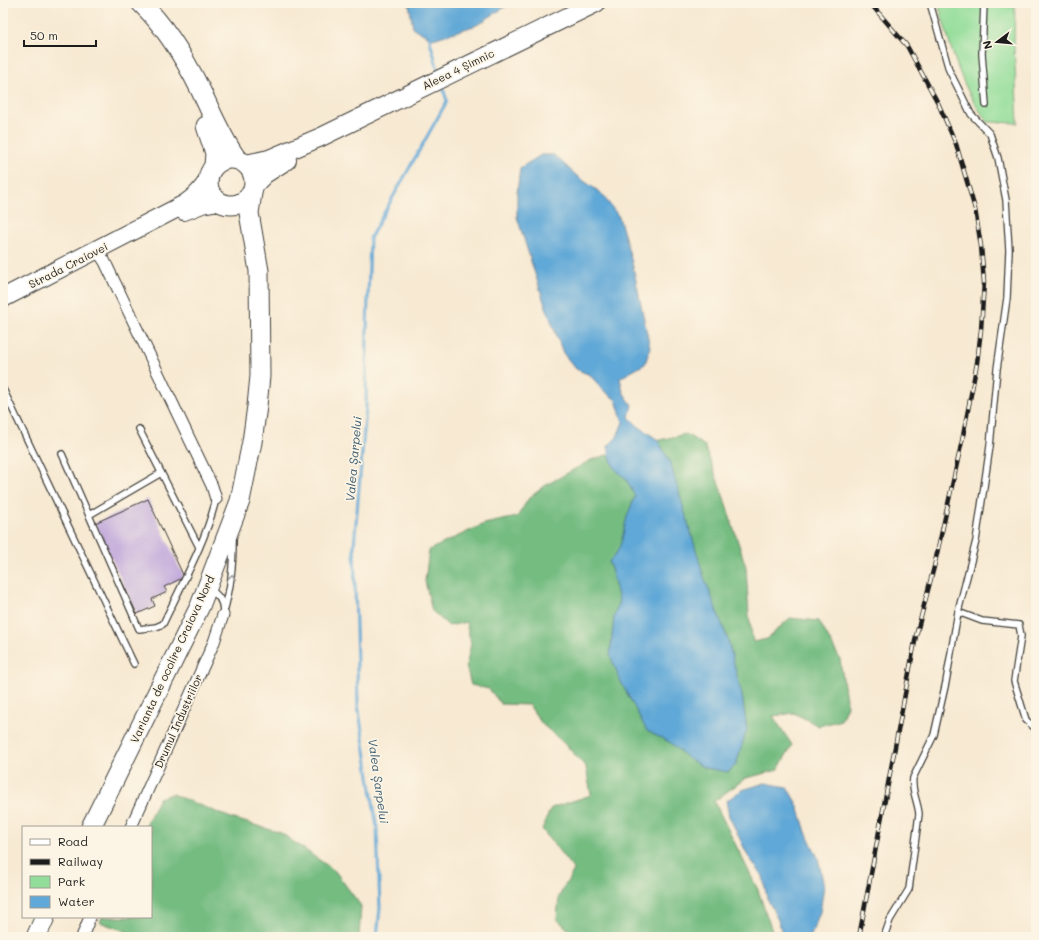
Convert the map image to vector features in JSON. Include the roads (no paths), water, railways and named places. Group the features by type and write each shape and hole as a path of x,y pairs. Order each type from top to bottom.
{"highway":[{"path":"141,3 160,24 177,47 199,87 221,134 241,162 251,170 254,177 253,189 247,199 240,204 233,205 222,203 212,195 209,187 215,153 213,143 200,111 180,70 141,3"},
{"path":"212,172 225,160 241,162"},
{"name":"Varianta de ocolire Craiova Nord","path":"91,826 200,606 240,501 247,469 257,406 260,369 260,324 258,296 259,271 250,212 253,189"},
{"name":"Varianta de ocolire Craiova Nord","path":"222,203 233,211 239,221 244,235 249,268 258,296"},
{"path":"36,937 45,918"}],"main road":[{"name":"Aleea 4 Șimnic","path":"241,162 269,159 321,137 596,3"},
{"name":"Aleea 4 Șimnic","path":"253,189 274,167 321,137"},
{"path":"134,231 193,199 205,186 212,172"},
{"path":"134,231 150,226 195,206 222,203"},
{"name":"Strada Craiovei","path":"3,298 134,231"}],"street":[{"path":"97,250 105,262 168,391 212,486 216,499"},
{"name":"Drumul Industriilor","path":"131,826 214,642 223,615"},
{"path":"82,937 90,918"}],"lane":[{"path":"884,937 890,920 909,889 919,814 918,803 912,785 913,778 934,735 946,682 958,612 976,541 990,446 997,369 1007,298 1009,250 1006,200 998,158 990,134 971,114 949,70 930,3"},
{"path":"984,3 982,54 986,106"},
{"path":"3,390 134,664"},
{"path":"139,430 199,547"},
{"path":"62,454 139,629 156,627 163,624 199,547 216,499"},
{"path":"88,515 161,473"},
{"name":"Drumul Industriilor","path":"223,615 232,575 234,558 233,522"},
{"path":"207,588 215,593 221,600 223,615"},
{"path":"958,612 982,621 1020,625 1021,636 1014,681 1026,720 1036,729"}],"water":[{"path":"409,3 511,3 477,25 433,39 413,28"},
{"path":"541,155 554,155 577,176 601,193 619,217 632,262 650,348 645,364 620,378 623,392 632,405 629,417 638,426 658,440 670,462 704,577 728,640 742,695 747,729 736,765 728,772 705,768 687,758 671,743 647,731 620,680 610,655 614,617 619,600 609,561 614,556 620,545 626,520 635,496 626,479 614,468 610,457 608,446 617,437 623,422 616,400 603,390 590,375 576,369 563,353 543,299 517,217 517,193 520,168"},
{"path":"765,783 787,787 798,806 806,832 818,858 824,886 820,912 810,937 783,937 778,920 767,898 763,876 748,856 729,816 726,801 742,790"}],"waterway":[{"name":"Valea Șarpelui","path":"430,35 430,41 439,74"},
{"name":"Valea Șarpelui","path":"377,937 380,908 377,828 358,705 354,546 366,408 370,238 447,101 442,85"}],"railway":[{"path":"859,937 916,636 934,567 962,441 977,363 984,282 981,246 975,209 956,144 938,103 907,46 870,3"}]}
